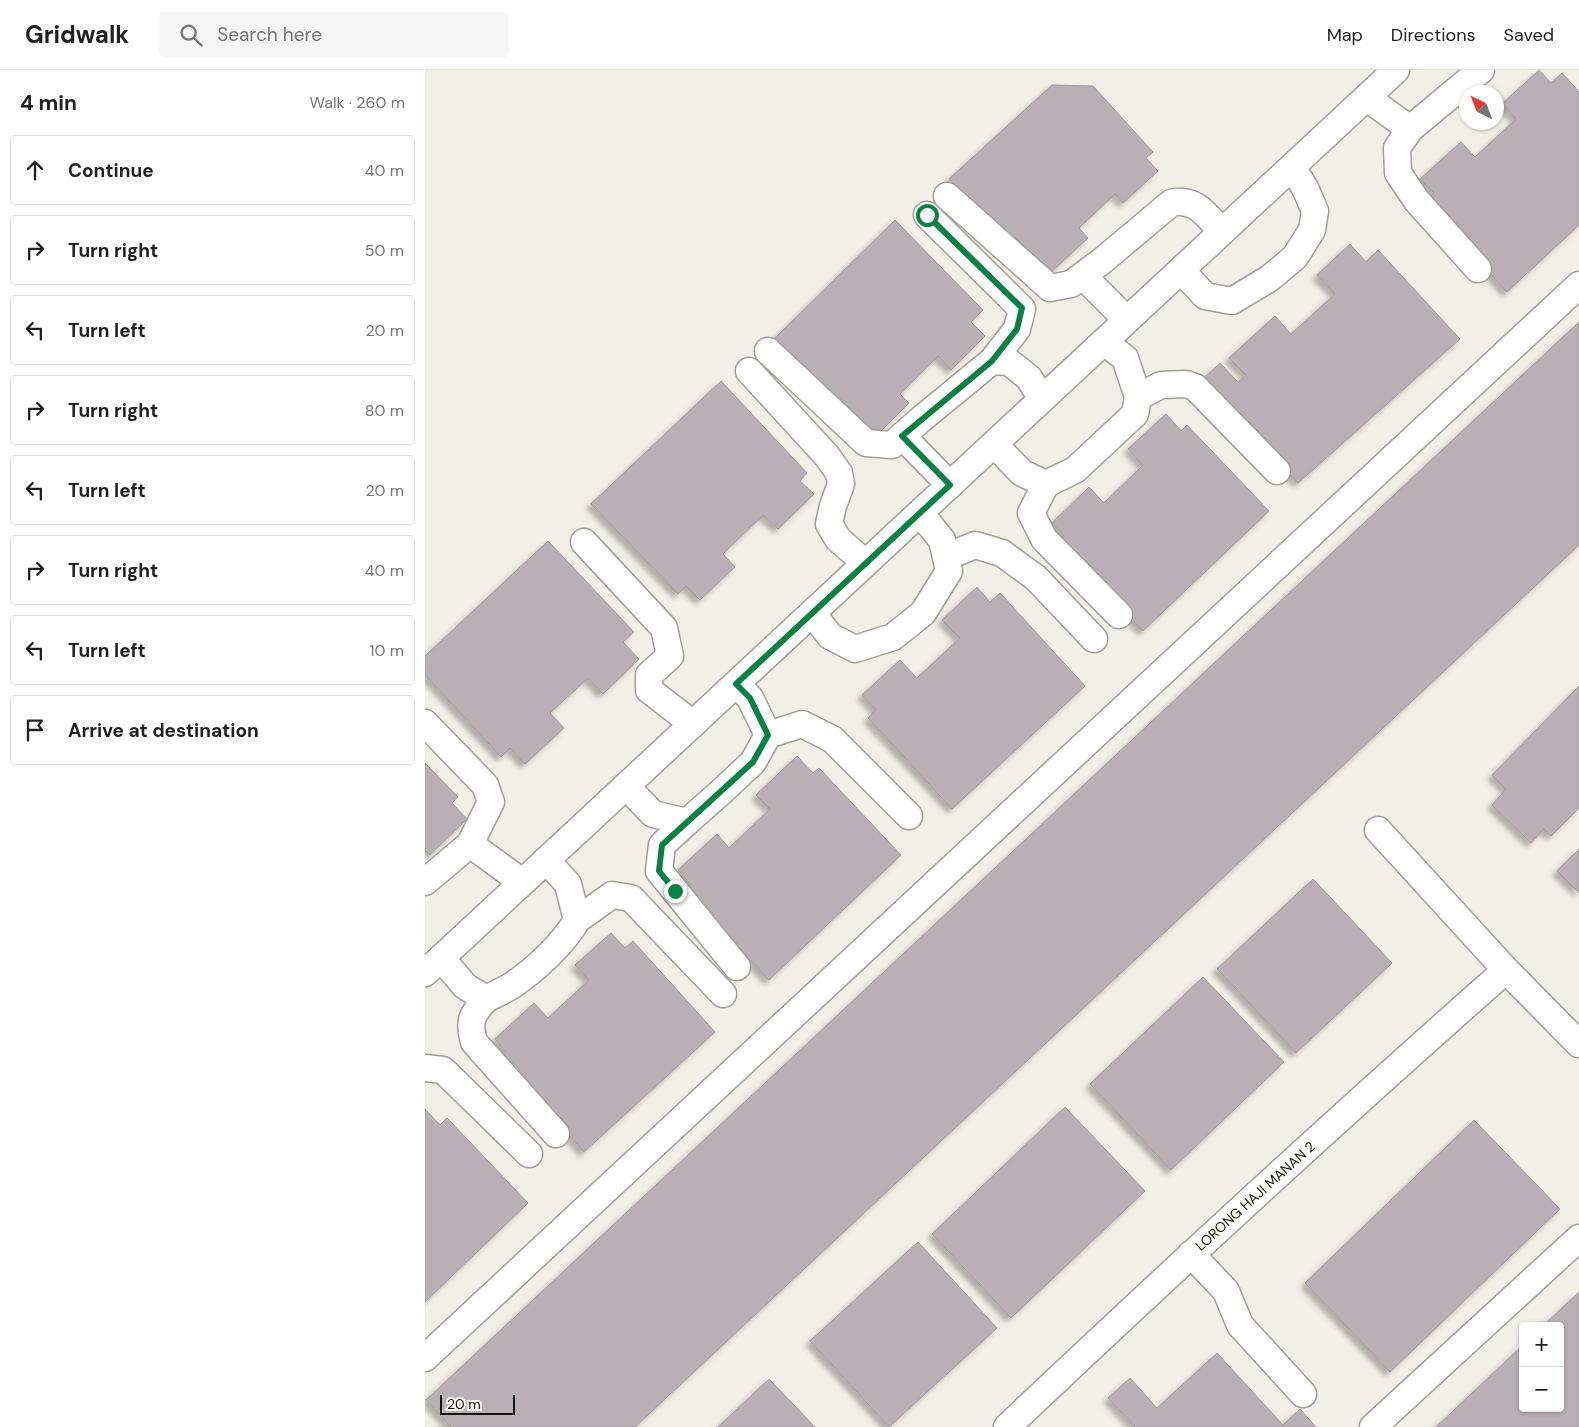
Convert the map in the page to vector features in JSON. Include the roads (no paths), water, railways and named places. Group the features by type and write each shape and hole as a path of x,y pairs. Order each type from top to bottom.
{"street":[{"path":"486,999 430,966 1396,70"},
{"path":"1477,269 1417,201 1398,173 1397,148 1410,130 1481,70"},
{"path":"1367,98 1410,130"},
{"path":"1181,270 1205,296 1232,301 1269,278 1295,257 1312,230 1315,211 1305,188 1292,167"},
{"path":"947,196 1050,288 1071,284 1083,276 1171,203 1180,201 1196,205 1222,232"},
{"path":"768,351 866,443 892,445 992,361 1017,329 1022,308 927,215"},
{"path":"1083,276 1127,320"},
{"path":"425,1358 1579,285"},
{"path":"1104,342 1125,358 1138,397 1135,414 1075,470 1047,484 1031,514 1044,539 1119,616"},
{"path":"992,361 1009,362 1029,378 1042,399"},
{"path":"749,371 827,456 839,473 841,484 829,524 838,539 865,564"},
{"path":"1138,397 1161,385 1186,384 1195,387 1277,471"},
{"path":"902,436 950,485"},
{"path":"994,444 1022,473 1047,484"},
{"path":"812,613 830,636 855,649 893,637 923,613 949,571 942,540 920,513"},
{"path":"584,542 664,628 670,656 649,675 649,690 693,724"},
{"path":"946,558 975,545 1002,553 1035,578 1094,639"},
{"path":"736,684 750,698 768,735"},
{"path":"425,723 485,785 491,802 470,844 425,882"},
{"path":"737,967 659,871 662,845 753,762 768,735 802,724 832,739 909,816"},
{"path":"626,786 653,814 687,822"},
{"path":"1378,830 1506,970 1579,1044"},
{"path":"470,844 522,882"},
{"path":"546,860 568,884 577,920"},
{"path":"555,1134 474,1042 470,1030 474,1012 486,999 514,985 545,959 571,930 577,920 613,895 631,898 723,994"},
{"name":"LORONG HAJI MANAN 2","path":"1007,1427 1191,1254 1388,1074 1506,970"},
{"path":"425,1068 443,1070 529,1154"},
{"path":"1373,1427 1579,1238"},
{"path":"1191,1254 1226,1291 1240,1325 1303,1394"}]}
